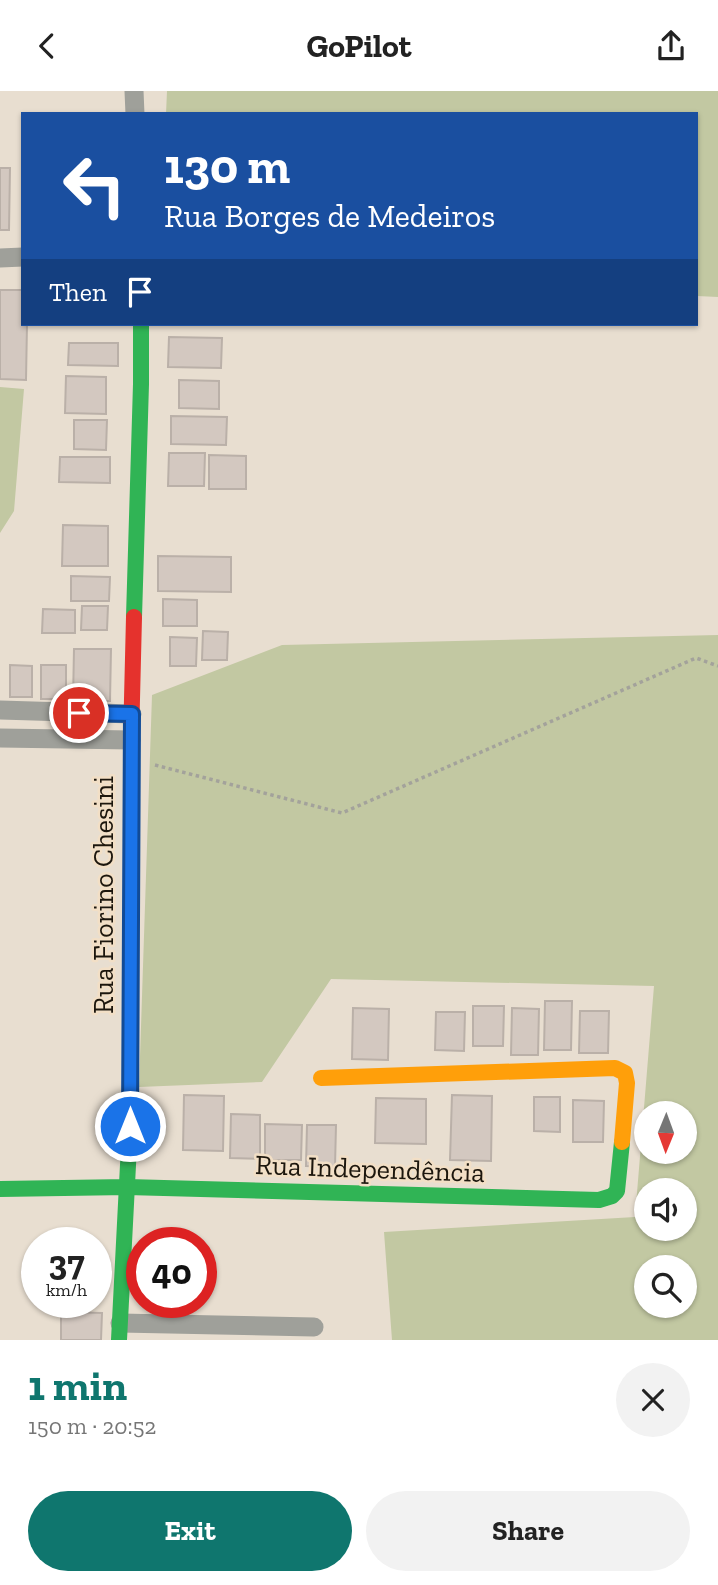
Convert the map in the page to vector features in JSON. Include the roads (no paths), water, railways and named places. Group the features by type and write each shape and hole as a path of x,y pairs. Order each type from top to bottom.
{"street":[{"path":"134,91 135,112"},
{"path":"0,258 21,257"},
{"name":"Rua Fiorino Chesini","path":"120,1331 130,1113 131,750 141,326"},
{"path":"0,711 132,714"},
{"path":"0,738 131,750"},
{"name":"Rua Independência","path":"0,1189 127,1188 599,1200 612,1196 617,1191 628,1083 625,1073 615,1068 321,1078"},
{"path":"120,1331 314,1327"}]}
